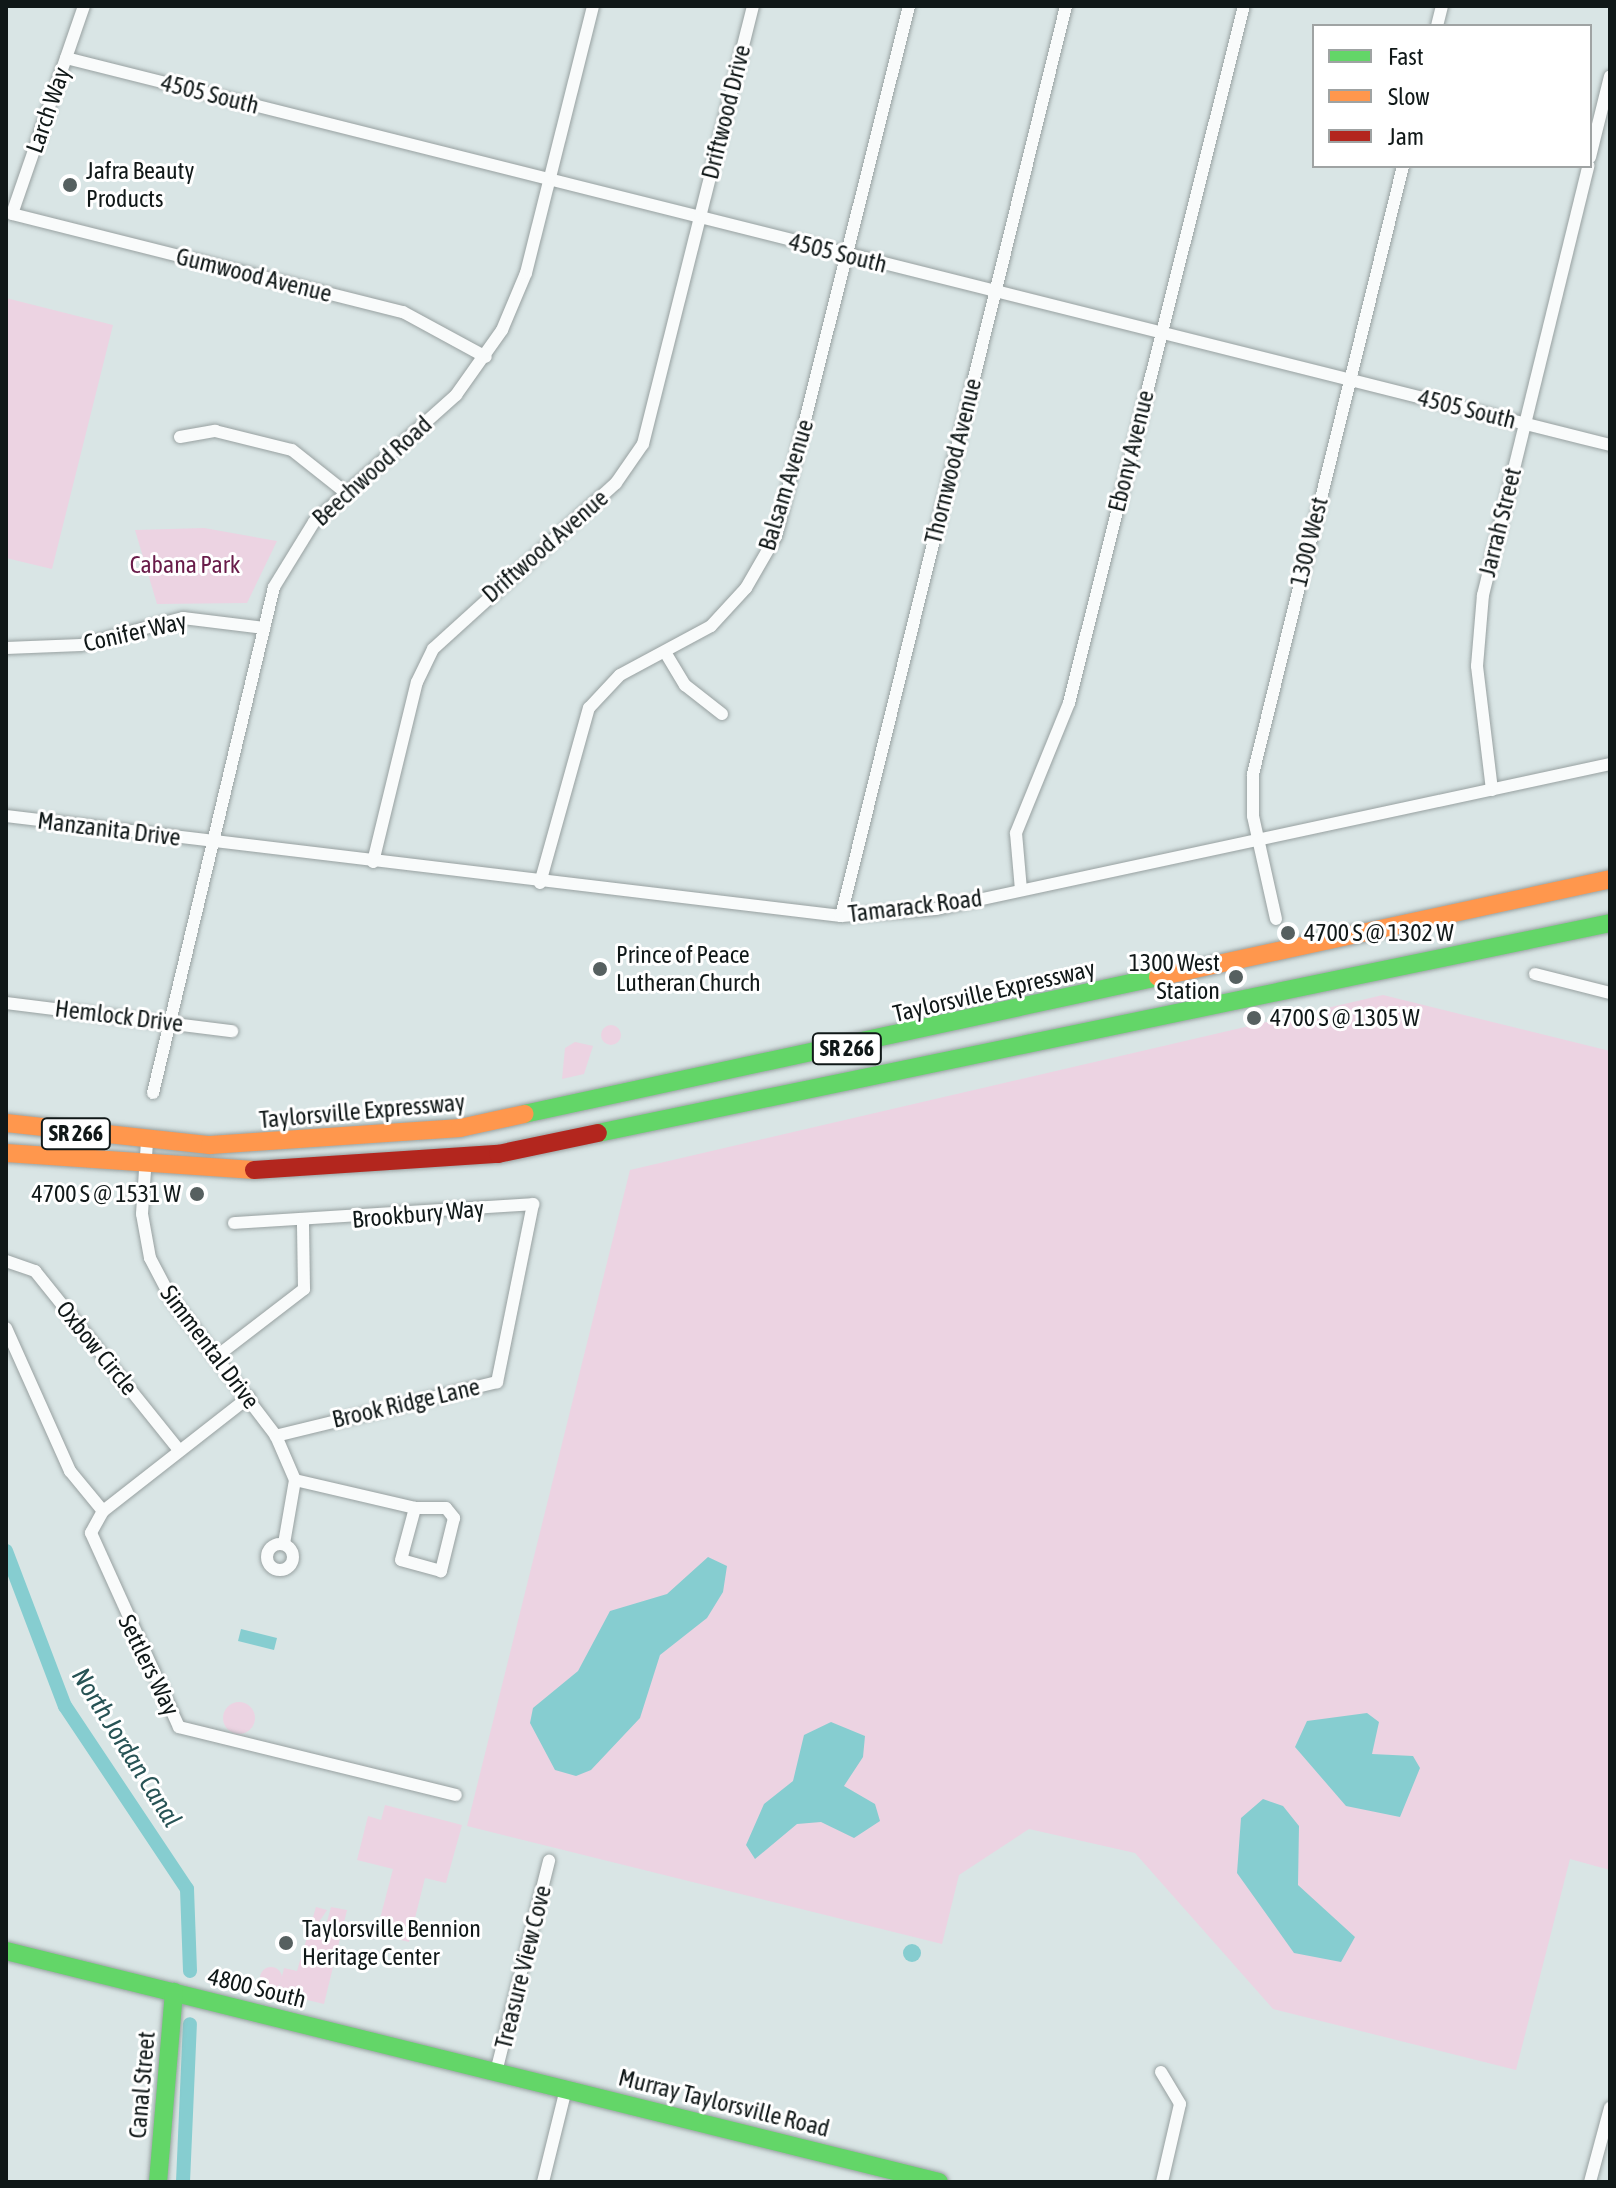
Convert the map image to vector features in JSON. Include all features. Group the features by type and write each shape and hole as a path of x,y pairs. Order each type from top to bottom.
{"main road":[{"name":"Taylorsville Expressway","path":"147,1142 347,1140 529,1117 1610,879"},
{"name":"SR 266","path":"6,1153 145,1167 331,1170 526,1149 1610,923"},
{"name":"SR 266","path":"6,1123 147,1142"},
{"name":"4800 South","path":"6,1951 496,2072"},
{"name":"Canal Street","path":"158,2182 174,1992"},
{"name":"Murray Taylorsville Road","path":"496,2072 939,2182"}],"street":[{"name":"Larch Way","path":"12,214 84,6"},
{"name":"Beechwood Road","path":"153,1093 166,1022 264,628 289,555 345,492 456,395 486,357 526,273 592,6"},
{"name":"Driftwood Drive","path":"700,218 753,6"},
{"name":"Balsam Avenue","path":"540,883 582,720 620,675 665,652 728,608 776,536 909,6"},
{"name":"Thornwood Avenue","path":"841,916 1066,6"},
{"name":"Ebony Avenue","path":"1021,890 1016,833 1064,721 1244,6"},
{"name":"4505 South","path":"66,58 1610,445"},
{"path":"1592,149 1610,76"},
{"name":"1300 West","path":"1276,919 1258,840 1252,795 1258,749 1402,168"},
{"name":"Jarrah Street","path":"1492,790 1479,706 1480,618 1524,423 1588,168"},
{"name":"Gumwood Avenue","path":"12,214 403,312 486,357"},
{"name":"Driftwood Avenue","path":"373,862 417,682 433,649 637,457 700,218"},
{"path":"180,437 215,431 292,450 345,492"},
{"name":"Conifer Way","path":"6,648 81,645 183,618 264,628"},
{"path":"665,652 685,685 722,714"},
{"name":"Tamarack Road","path":"211,842 841,916 936,909 1610,764"},
{"name":"Manzanita Drive","path":"6,816 211,842"},
{"path":"1535,974 1610,993"},
{"name":"Hemlock Drive","path":"6,1003 232,1031"},
{"name":"Simmental Drive","path":"147,1142 145,1167 150,1258 171,1298 276,1436 295,1480"},
{"name":"Brookbury Way","path":"234,1223 303,1222 533,1204"},
{"name":"Brook Ridge Lane","path":"276,1436 497,1382 533,1204"},
{"path":"217,1356 304,1289 303,1222"},
{"name":"Oxbow Circle","path":"6,1261 35,1271 179,1450"},
{"path":"6,1328 70,1471 103,1511 249,1397"},
{"path":"284,1544 295,1480 415,1508 446,1508 454,1518 441,1571 401,1560 415,1508"},
{"name":"Settlers Way","path":"103,1511 92,1542 185,1732 456,1795"},
{"name":"Treasure View Cove","path":"496,2072 549,1861"},
{"path":"1161,2072 1180,2104 1162,2182"},
{"path":"543,2182 566,2089"},
{"path":"1590,2182 1610,2108"}],"green space":[{"path":"6,298 113,325 52,569 6,558"},
{"name":"Cabana Park","path":"204,528 277,541 247,603 157,604 135,530"},
{"path":"1383,995 1610,1051 1610,1870 1570,1859 1516,2070 1273,2009 1135,1853 1029,1829 959,1875 942,1944 467,1826 630,1170"},
{"path":"607,1025 615,1025 621,1035 615,1045 607,1045 601,1039 601,1031"},
{"path":"575,1042 593,1046 584,1074 562,1079 565,1048"},
{"path":"239,1702 250,1707 255,1718 250,1729 239,1734 228,1729 223,1718 228,1707"},
{"path":"385,1805 462,1825 446,1883 425,1878 409,1942 376,1934 393,1869 357,1860 368,1816 381,1820"},
{"path":"316,1907 327,1910 319,1922 325,1929 331,1907 347,1910 324,2004 278,1993 284,1968 297,1971"},
{"path":"271,1967 279,1970 282,1978 279,1986 271,1989 263,1986 260,1978 263,1970"}],"water":[{"path":"708,1557 727,1566 723,1592 707,1618 660,1655 640,1718 591,1770 576,1776 555,1770 530,1723 533,1708 578,1671 610,1611 667,1594"},
{"path":"241,1629 277,1638 274,1650 238,1641"},
{"path":"1367,1713 1379,1722 1372,1754 1413,1756 1420,1768 1400,1817 1346,1806 1295,1747 1307,1721"},
{"path":"831,1722 865,1736 863,1757 844,1786 875,1804 880,1821 854,1838 821,1822 797,1824 755,1859 746,1845 764,1804 793,1781 804,1735"},
{"path":"1263,1799 1283,1806 1299,1826 1298,1885 1355,1937 1341,1962 1294,1953 1237,1873 1241,1818"},
{"path":"912,1944 919,1946 919,1960 912,1962 905,1960 903,1953 905,1946"}],"waterway":[{"name":"North Jordan Canal","path":"6,1551 65,1706 187,1889 190,1971"},
{"name":"North Jordan Canal","path":"183,2182 190,2024"}],"traffic: fast":[{"path":"598,1133 1610,923"},
{"path":"524,1114 1158,977"},
{"path":"6,1951 939,2182"},
{"path":"158,2182 174,1992"}],"traffic: slow":[{"path":"1158,977 1610,879"},
{"path":"6,1123 210,1145 460,1128 524,1114"},
{"path":"6,1153 254,1170"}],"traffic: jam":[{"path":"254,1170 498,1154 598,1133"}],"place":[{"name":"Jafra Beauty Products","path":"70,185"},
{"name":"4700 S @ 1302 W","path":"1288,933"},
{"name":"Prince of Peace Lutheran Church","path":"600,969"},
{"name":"1300 West Station","path":"1236,977"},
{"name":"4700 S @ 1305 W","path":"1254,1018"},
{"name":"4700 S @ 1531 W","path":"197,1194"},
{"name":"Taylorsville Bennion Heritage Center","path":"286,1943"}]}
